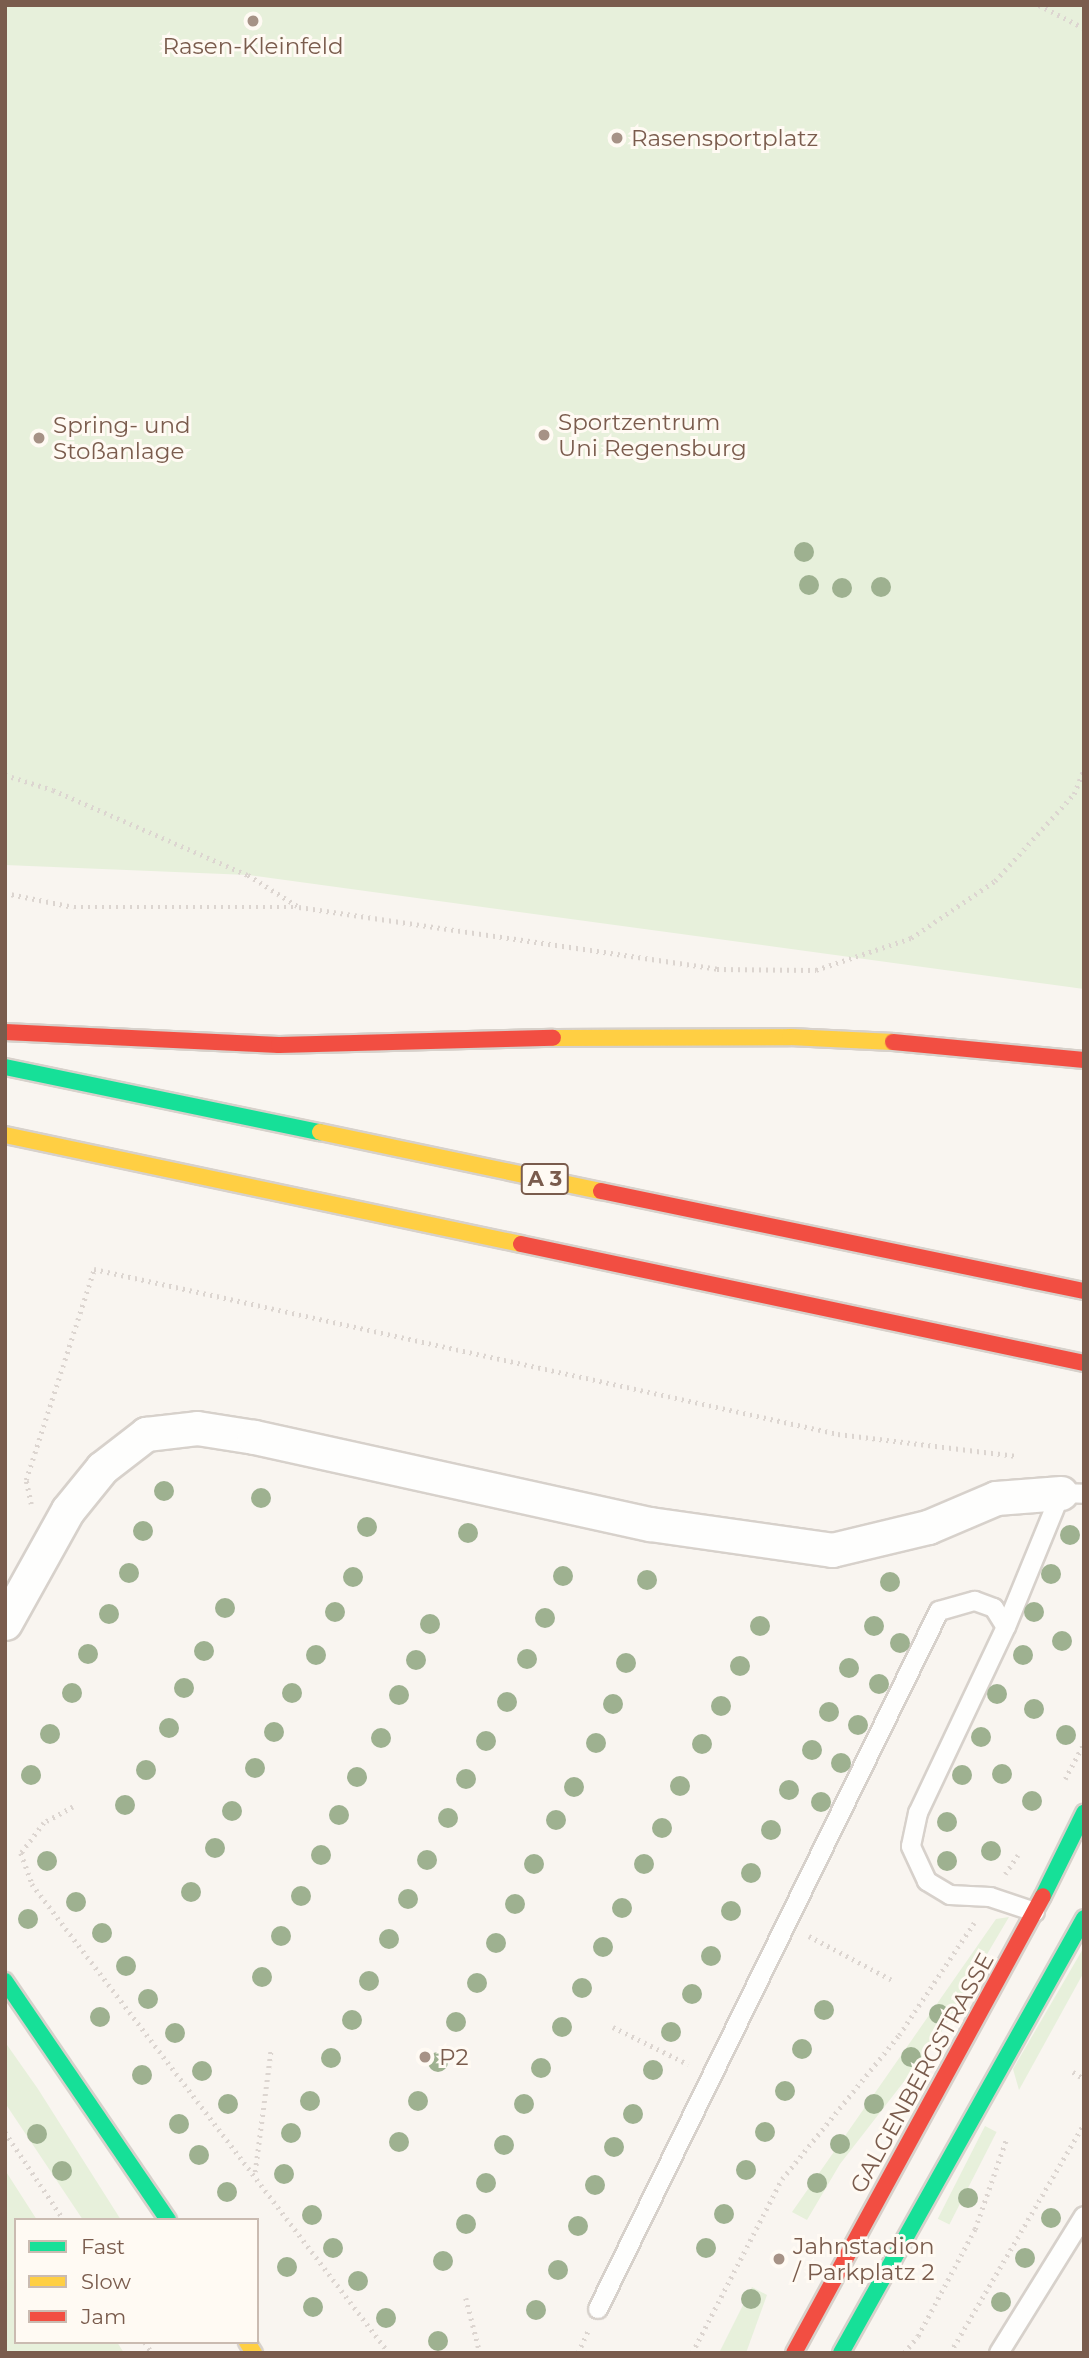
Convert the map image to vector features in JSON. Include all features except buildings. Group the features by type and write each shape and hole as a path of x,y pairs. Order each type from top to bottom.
{"main road":[{"path":"5,1032 279,1045 622,1036 790,1037 960,1046 1084,1060"},
{"name":"A 3","path":"5,1067 1084,1292"},
{"path":"5,1135 1084,1364"},
{"name":"GALGENBERGSTRASSE","path":"794,2353 1035,1912 1084,1813"},
{"path":"841,2353 1084,1918"},
{"path":"5,1981 168,2218"}],"street":[{"path":"5,1623 68,1510 102,1468 146,1434 197,1428 254,1437 650,1524 832,1550 928,1527 996,1498 1073,1494"}],"lane":[{"path":"1035,1912 990,1897 950,1895 927,1881 911,1846 918,1813 1006,1627 1073,1494"},
{"path":"598,2309 709,2074 939,1611 975,1601 994,1608 1006,1627"},
{"path":"999,2353 1084,2216"}],"path":[{"path":"1039,5 1084,28"},
{"path":"5,893 74,907 299,907 716,969 816,970 911,938 995,881 1074,794 1084,769"},
{"path":"5,775 53,790 248,875 299,907"},
{"path":"31,1507 26,1480 94,1269 838,1434 1017,1456"},
{"path":"1061,1787 1084,1743"},
{"path":"73,1807 44,1823 21,1853 32,1884 255,2172 389,2353"},
{"path":"692,2353 782,2179 899,2035 1026,1842"},
{"path":"784,1922 894,1981"},
{"path":"613,2027 709,2074"},
{"path":"255,2172 271,2048"},
{"path":"1073,2072 1084,2079"},
{"path":"950,2353 1084,2124"},
{"path":"904,2353 918,2336 975,2229 1011,2128"},
{"path":"5,2132 63,2218"},
{"path":"466,2298 480,2353"}],"green space":[{"name":"Sportzentrum Uni Regensburg","path":"5,5 1084,5 1084,989 248,875 5,865"},
{"path":"1009,1917 937,2039 840,2164 807,2220 792,2212 996,1919"},
{"path":"1084,1947 1084,1972 1019,2090 1013,2069"},
{"path":"5,2042 120,2218 82,2218 5,2103"},
{"path":"985,2126 997,2132 949,2225 938,2219"},
{"path":"5,2170 36,2218 14,2218 14,2344 118,2344 124,2353 5,2353"},
{"path":"752,2287 767,2295 746,2353 719,2353"}],"traffic: fast":[{"path":"5,1067 320,1132"},
{"path":"1043,1896 1084,1813"},
{"path":"841,2353 1084,1918"},
{"path":"5,1981 167,2218"}],"traffic: slow":[{"path":"553,1038 790,1037 893,1042"},
{"path":"320,1132 601,1191"},
{"path":"5,1135 521,1244"},
{"path":"248,2344 254,2353"}],"traffic: jam":[{"path":"5,1032 279,1045 553,1038"},
{"path":"893,1042 1084,1060"},
{"path":"601,1191 1084,1291"},
{"path":"521,1244 1084,1363"},
{"path":"794,2353 1043,1896"}],"place":[{"name":"Rasen-Kleinfeld","path":"253,21"},
{"name":"Rasensportplatz","path":"617,138"},
{"name":"Sportzentrum Uni Regensburg","path":"544,435"},
{"name":"Spring- und Stoßanlage","path":"39,438"},
{"name":"P2","path":"425,2057"},
{"name":"Jahnstadion / Parkplatz 2","path":"779,2259"}]}
